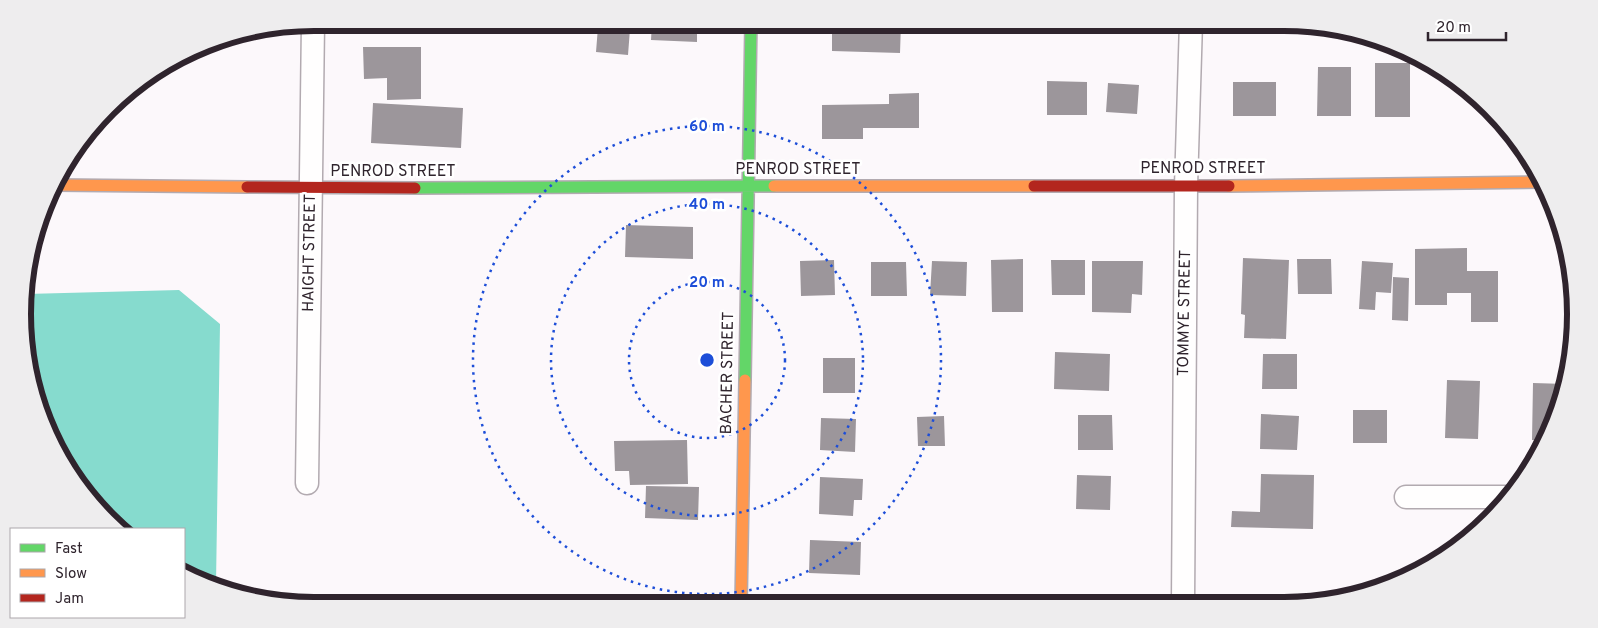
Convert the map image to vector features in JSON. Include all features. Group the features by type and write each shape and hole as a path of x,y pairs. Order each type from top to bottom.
{"street":[{"name":"HAIGHT STREET","path":"307,483 309,211 312,188 313,31"},
{"name":"BACHER STREET","path":"741,597 751,31"},
{"name":"TOMMYE STREET","path":"1183,597 1186,186 1191,31"},
{"name":"PENROD STREET","path":"62,185 312,188 1186,186 1534,182"},
{"path":"1406,498 1499,497"}],"shaded area":[{"path":"179,290 220,324 216,579 185,566 185,528 129,528 101,500 79,471 60,439 41,387 32,332 32,294"}],"building":[{"path":"598,31 630,31 628,55 596,52"},
{"path":"652,31 697,31 697,42 651,40"},
{"path":"832,31 901,31 900,53 832,51"},
{"path":"363,47 421,47 421,99 387,100 387,78 364,79"},
{"path":"1375,63 1410,63 1410,117 1375,117"},
{"path":"1318,67 1351,67 1351,116 1317,116"},
{"path":"1047,81 1087,82 1087,115 1047,115"},
{"path":"1233,82 1276,82 1276,116 1233,116"},
{"path":"1108,83 1139,85 1137,114 1106,112"},
{"path":"919,93 919,128 863,128 863,139 822,139 822,105 889,104 889,94"},
{"path":"373,103 463,108 461,148 371,143"},
{"path":"626,225 693,227 693,259 625,257"},
{"path":"1467,248 1467,271 1498,271 1498,322 1471,322 1471,293 1447,293 1447,305 1415,305 1415,249"},
{"path":"1243,258 1289,260 1286,339 1244,338 1245,315 1241,314"},
{"path":"1023,259 1023,312 992,312 991,260"},
{"path":"1297,259 1331,259 1332,294 1298,294"},
{"path":"834,260 835,295 801,296 800,261"},
{"path":"1051,260 1085,260 1085,295 1052,295"},
{"path":"932,261 967,262 966,296 930,295"},
{"path":"1092,261 1143,261 1142,295 1132,294 1131,313 1092,312"},
{"path":"1362,261 1393,263 1391,293 1376,292 1375,310 1359,309"},
{"path":"871,262 906,262 907,296 871,296"},
{"path":"1393,277 1409,278 1408,321 1392,320"},
{"path":"1055,352 1110,354 1109,391 1054,389"},
{"path":"1263,354 1297,354 1297,389 1262,389"},
{"path":"823,358 855,358 855,393 823,393"},
{"path":"1447,380 1480,381 1478,439 1445,438"},
{"path":"1533,383 1558,384 1552,405 1538,439 1532,440"},
{"path":"1353,410 1387,410 1387,443 1353,443"},
{"path":"1261,414 1299,416 1297,450 1260,449"},
{"path":"1078,415 1112,415 1113,450 1078,450"},
{"path":"944,416 945,446 918,446 917,417"},
{"path":"821,418 856,419 855,452 820,450"},
{"path":"687,440 688,484 630,485 629,471 615,471 614,441"},
{"path":"1261,474 1314,475 1313,529 1231,527 1232,511 1260,512"},
{"path":"1077,475 1111,476 1110,510 1076,509"},
{"path":"820,477 863,479 862,500 854,500 853,516 819,514"},
{"path":"646,486 699,487 698,520 645,518"},
{"path":"810,540 861,542 860,575 809,573"}],"traffic: fast":[{"path":"745,380 751,31"},
{"path":"415,188 774,186"}],"traffic: slow":[{"path":"1229,186 1534,182"},
{"path":"62,185 247,187"},
{"path":"774,186 1034,186"},
{"path":"741,597 745,380"}],"traffic: jam":[{"path":"1034,186 1229,186"},
{"path":"247,187 415,188"}]}
